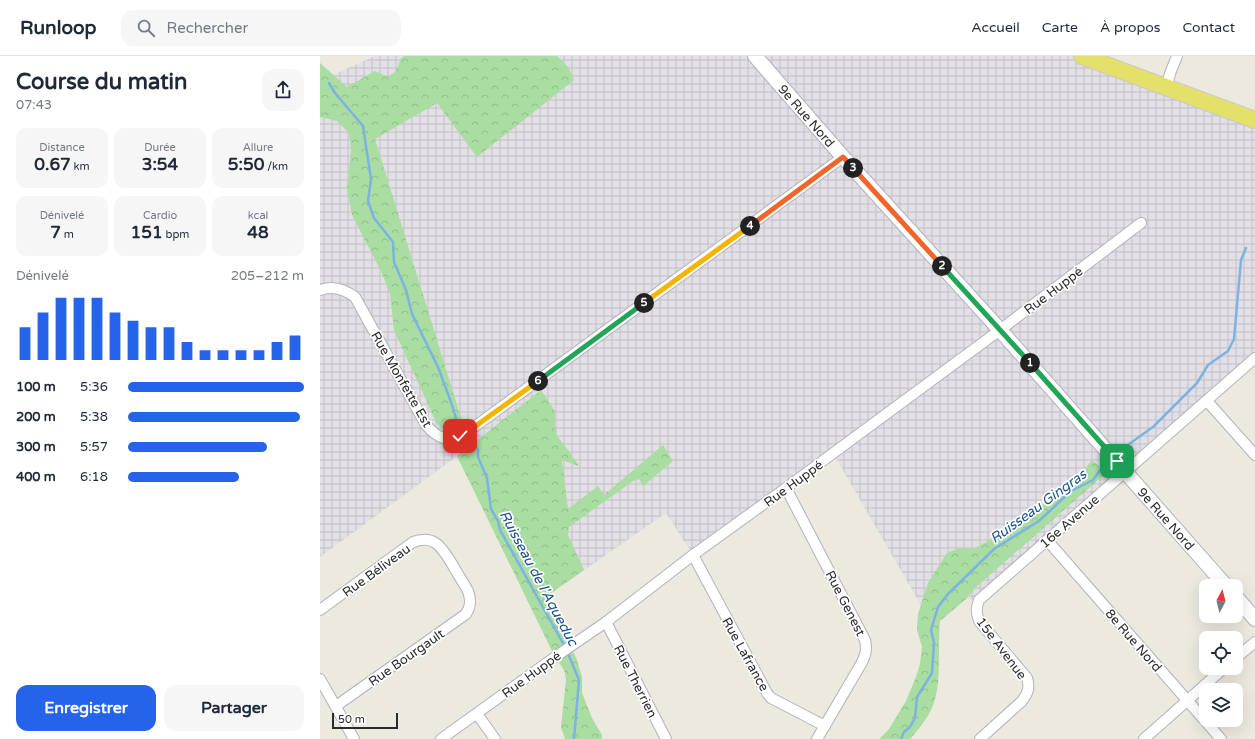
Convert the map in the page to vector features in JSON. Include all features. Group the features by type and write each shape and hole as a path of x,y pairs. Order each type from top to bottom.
{"main road":[{"path":"1082,56 1255,120"}],"street":[{"name":"9e Rue Nord","path":"755,56 843,157 1000,330 1220,579"},
{"path":"1166,87 1170,71 1178,56"},
{"name":"Rue Monfette Est","path":"320,290 325,288 345,290 355,297 426,425 440,438 460,436 843,157"},
{"name":"Rue Huppé","path":"441,739 606,622 693,556 1000,330 1141,223"},
{"name":"16e Avenue","path":"976,607 979,600 1047,540 1122,467 1207,400 1255,358"},
{"path":"1207,400 1255,455"},
{"name":"Rue Genest","path":"786,488 865,640 867,648 861,664 817,739"},
{"name":"Rue Béliveau","path":"320,610 413,542 419,540 432,541 442,549 468,591 470,603"},
{"name":"8e Rue Nord","path":"1047,540 1221,739"},
{"name":"Rue Lafrance","path":"693,556 766,693 771,698 825,726"},
{"name":"Rue Bourgault","path":"336,706 466,614 470,603"},
{"path":"1243,605 1255,619"},
{"name":"15e Avenue","path":"976,607 979,621 1027,678 1029,685 1027,694 1022,701 980,739"},
{"name":"Rue Therrien","path":"606,622 666,739"},
{"path":"1243,652 1255,642"},
{"path":"1144,739 1216,675"},
{"path":"320,679 354,739"},
{"path":"477,714 495,739"}],"shaded area":[{"path":"375,56 1082,56 1255,120 1255,358 979,600 966,599 933,626 833,453 693,555 666,513 547,596 555,657 457,456 320,557 320,81"}],"green space":[{"path":"405,56 557,56 569,68 574,80 477,157 437,103 375,139 462,421 455,426 442,428 437,424 394,330 390,294 381,271 352,215 347,188 351,150 349,133 337,121 320,117 320,63 347,87 375,71 388,77 396,71 401,58"},
{"path":"541,390 555,411 557,436 579,466 562,460 568,509 598,486 604,495 663,445 673,461 643,486 639,479 633,481 569,527 568,535 584,570 547,596 577,660 582,677 582,693 592,718 602,735 602,739 565,739 561,727 566,679 564,670 555,657 457,456"},
{"path":"1092,460 1106,473 976,587 966,599 940,621 939,676 935,698 928,716 919,728 910,739 879,739 889,729 906,701 916,677 920,664 922,647 917,630 918,614 928,583 947,553 960,548 973,549 1001,534 1063,490 1085,469"}],"waterway":[{"name":"Ruisseau de l'Aqueduc","path":"329,83 335,93 363,126 371,179 368,201 374,218 393,242 394,262 406,290 412,314 438,367 458,425 464,431"},
{"name":"Ruisseau Gingras","path":"1115,454 1153,427 1197,383 1208,365 1228,351 1234,339 1241,260 1246,248"},
{"name":"Ruisseau de l'Aqueduc","path":"467,435 478,450 478,457 487,478 491,509 498,521 500,530 565,647"},
{"name":"Ruisseau Gingras","path":"901,739 904,732 910,727 915,718 917,697 932,673 934,643 931,630 938,607 948,594 994,549 1039,521 1071,491 1093,480 1108,459"},
{"name":"Ruisseau de l'Aqueduc","path":"567,651 579,680 574,739"}],"route":[{"path":"460,436 843,157 1117,461"}]}
